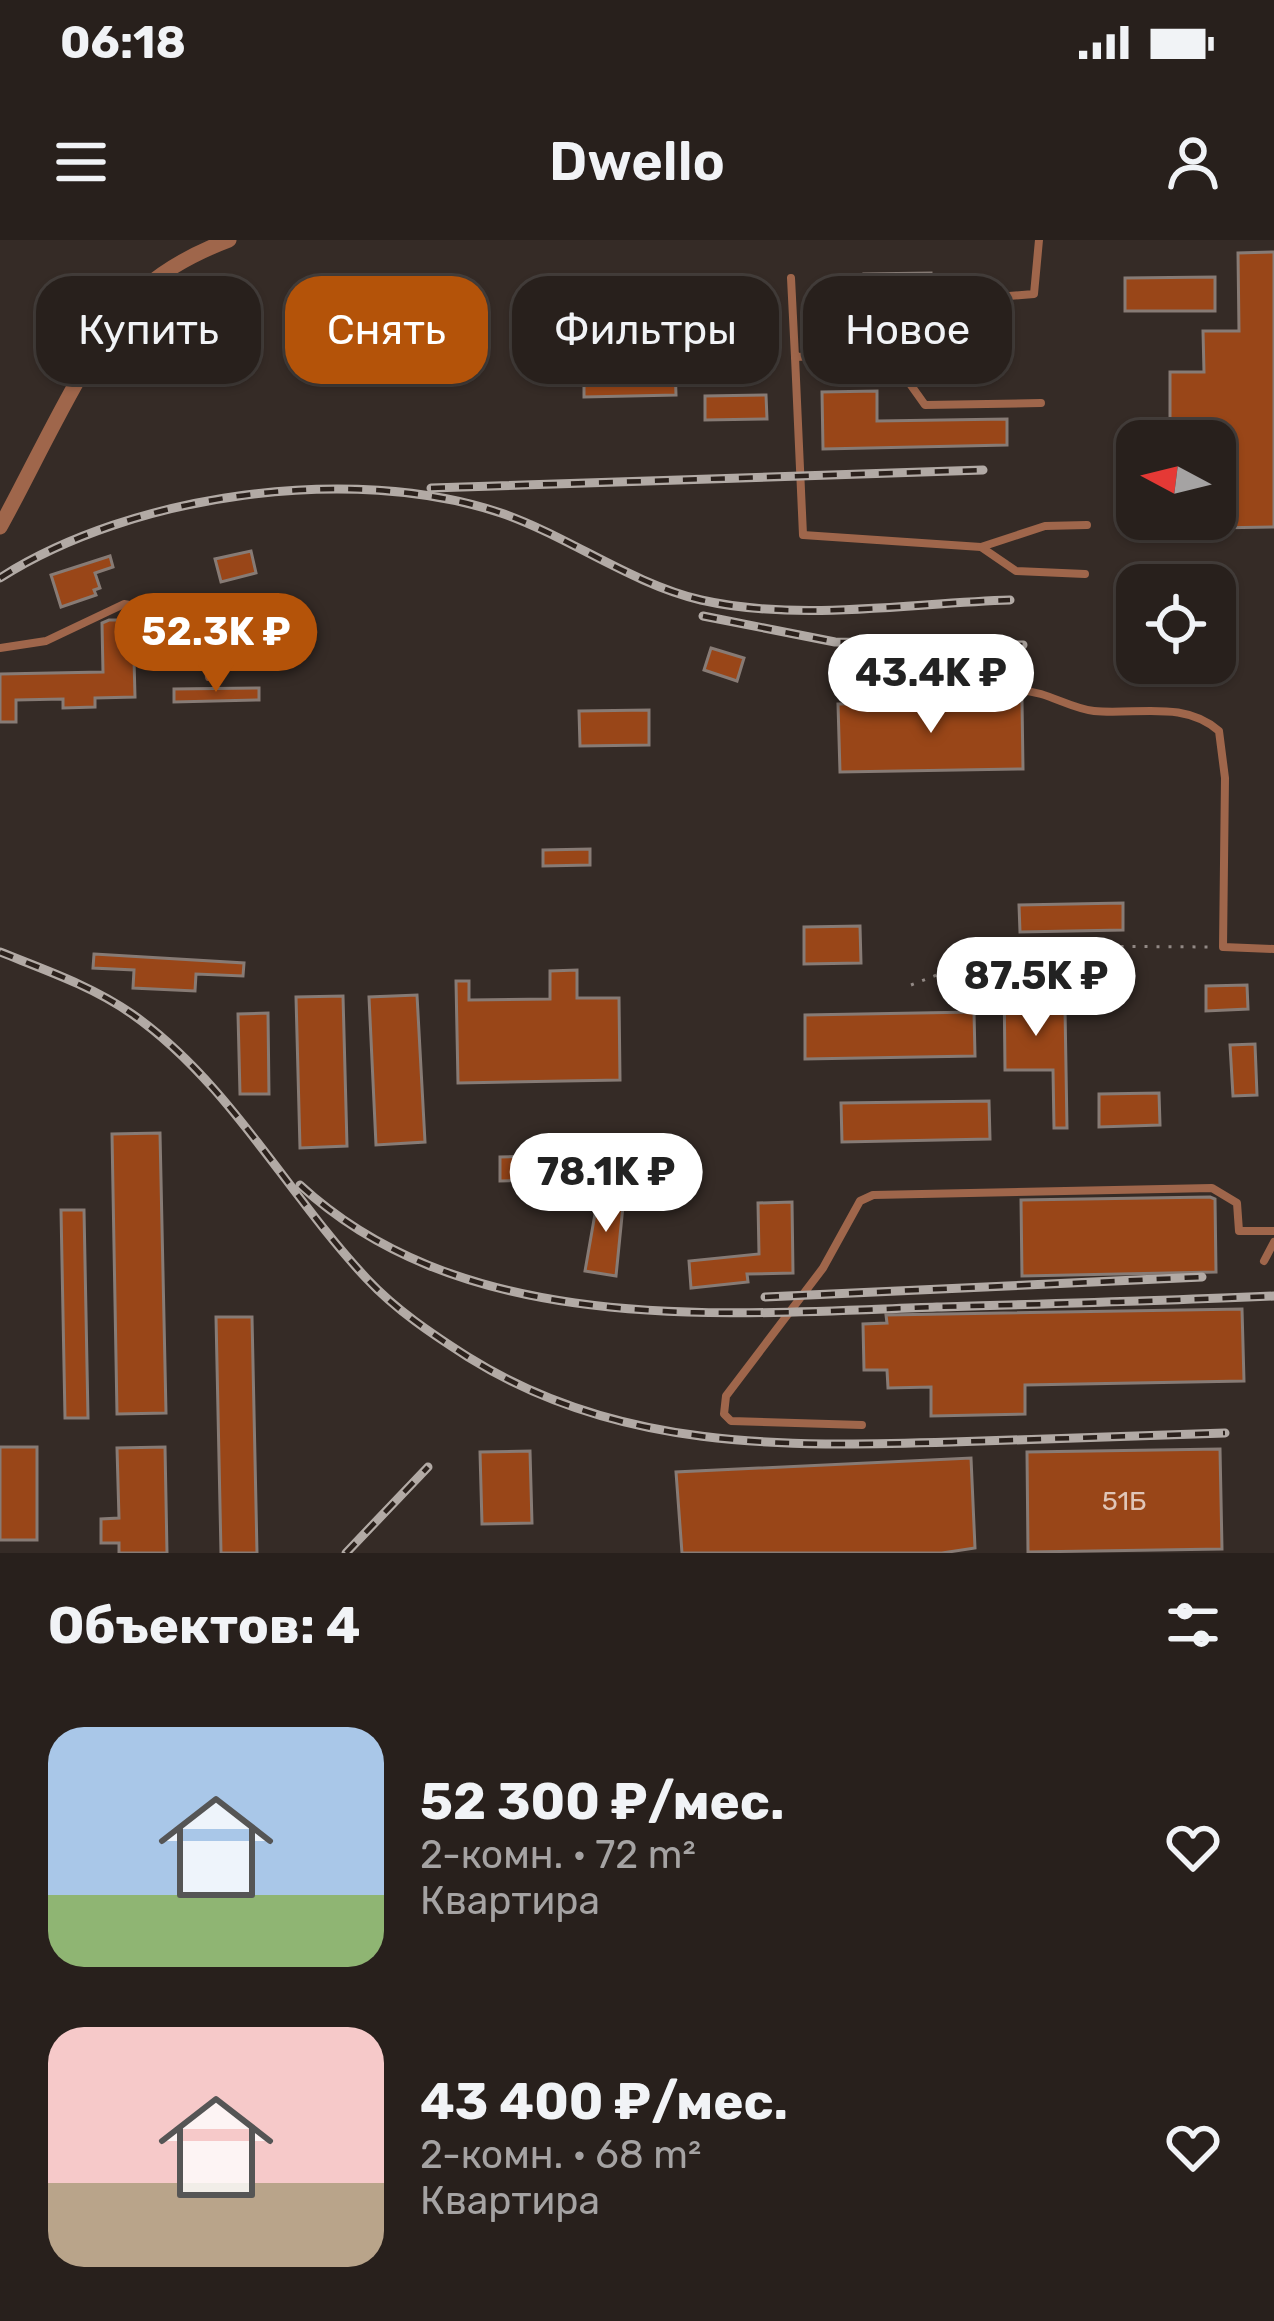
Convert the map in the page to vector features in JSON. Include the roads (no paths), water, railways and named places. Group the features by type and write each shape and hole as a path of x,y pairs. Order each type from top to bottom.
{"street":[{"path":"0,527 111,327 139,292 196,252 229,240"}],"lane":[{"path":"1012,296 1034,294 1039,240"},
{"path":"791,278 803,535 981,547 1045,526 1087,525"},
{"path":"795,357 803,357"},
{"path":"910,384 925,405 1041,403"},
{"path":"981,547 1016,571 1085,574"},
{"path":"0,649 46,641 106,608 124,604 197,631 206,644 209,677"},
{"path":"929,690 995,687 1038,693 1090,711 1182,711 1204,718 1219,731 1225,778 1223,947 1274,949"},
{"path":"862,1425 731,1421 724,1414 726,1396 823,1268 860,1201 873,1195 1212,1188 1237,1203 1239,1231 1274,1231"},
{"path":"1264,1261 1274,1242"}],"railway":[{"path":"431,488 983,470"},
{"path":"0,578 53,549 177,507 312,489 378,490 442,498 501,513 650,583 701,600 776,610 1010,600"},
{"path":"703,616 835,642 1023,645"},
{"path":"0,952 101,995 166,1041 228,1105 378,1290 441,1339 525,1388 642,1426 763,1442 889,1444 1225,1433"},
{"path":"300,1185 367,1235 441,1270 520,1293 603,1306 773,1313 1274,1296"},
{"path":"765,1297 1202,1277"},
{"path":"346,1553 428,1467"}]}
